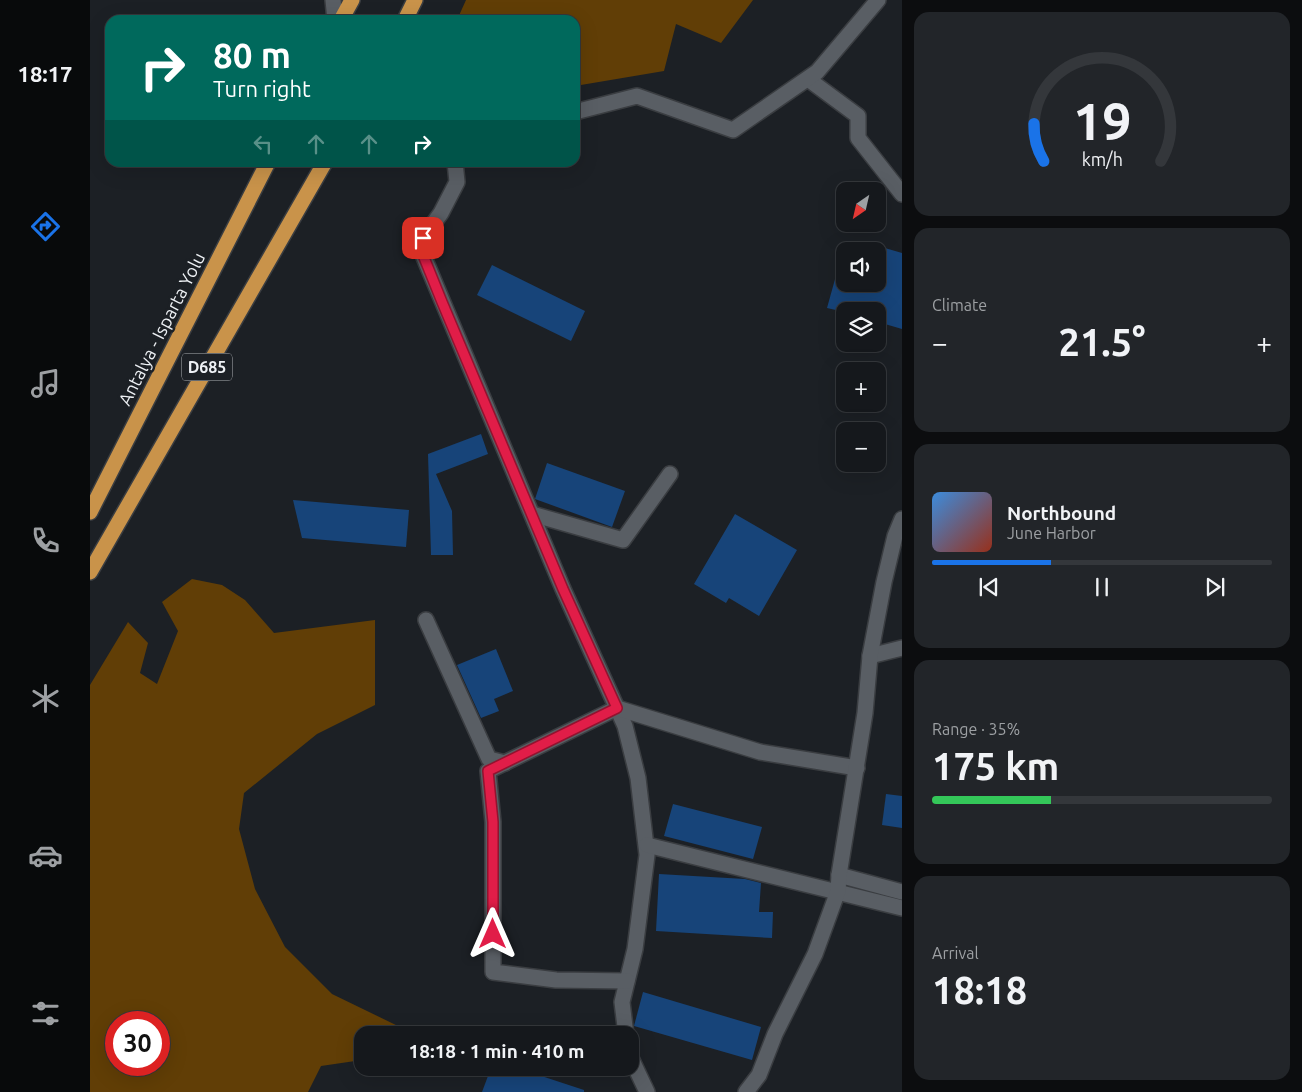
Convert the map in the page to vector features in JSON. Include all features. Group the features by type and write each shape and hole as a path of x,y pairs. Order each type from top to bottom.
{"highway":[{"path":"344,15 352,0"},
{"path":"408,15 415,0"},
{"name":"Antalya - Isparta Yolu","path":"90,512 265,167"},
{"name":"D685","path":"90,572 322,167"}],"street":[{"path":"333,0 334,15"},
{"path":"580,111 637,96 733,130 817,72 878,0"},
{"path":"808,79 858,116 858,138 902,194"},
{"path":"456,167 458,182 441,213 423,238 423,255 563,589 625,726 638,778 647,855 635,949 622,1002 625,1026"},
{"path":"532,514 623,540 670,474"},
{"path":"746,1092 759,1075 776,1034 815,954 838,891 865,713 870,656 884,582 902,519"},
{"path":"426,620 489,759 505,763"},
{"path":"870,656 902,648"},
{"path":"627,981 556,980 493,972 493,822 488,771 617,708 760,752 857,768"},
{"path":"647,845 902,908"},
{"path":"839,875 902,892"},
{"path":"639,1075 647,1092"}],"shaded area":[{"path":"466,0 753,0 721,43 676,24 664,71 580,85 580,15 459,15"},
{"path":"192,579 222,585 245,600 274,633 375,620 375,705 317,734 244,793 239,829 255,889 285,947 332,994 398,1026 354,1026 354,1061 321,1066 308,1092 90,1092 90,685 128,622 148,643 140,673 157,684 178,631 162,602"}],"building":[{"path":"886,248 902,253 902,329 886,324 886,302 836,302 836,310 827,308 836,276 836,292 886,292"},
{"path":"492,265 585,311 571,341 477,295"},
{"path":"481,434 488,454 436,474 452,511 453,555 431,555 428,454"},
{"path":"547,463 625,491 612,527 535,499"},
{"path":"293,500 409,510 406,547 302,538"},
{"path":"735,514 797,550 759,616 729,598 726,603 694,584"},
{"path":"496,649 513,691 494,699 499,711 481,718 457,665"},
{"path":"886,794 902,796 902,828 882,825"},
{"path":"673,804 762,827 753,859 664,836"},
{"path":"659,874 745,879 761,883 759,912 773,912 772,938 656,931"},
{"path":"643,992 761,1027 752,1060 634,1026"},
{"path":"488,1076 541,1076 584,1090 584,1092 482,1092"}],"route":[{"path":"423,238 423,255 442,302 563,589 617,708 488,771 493,822 493,934"}]}
